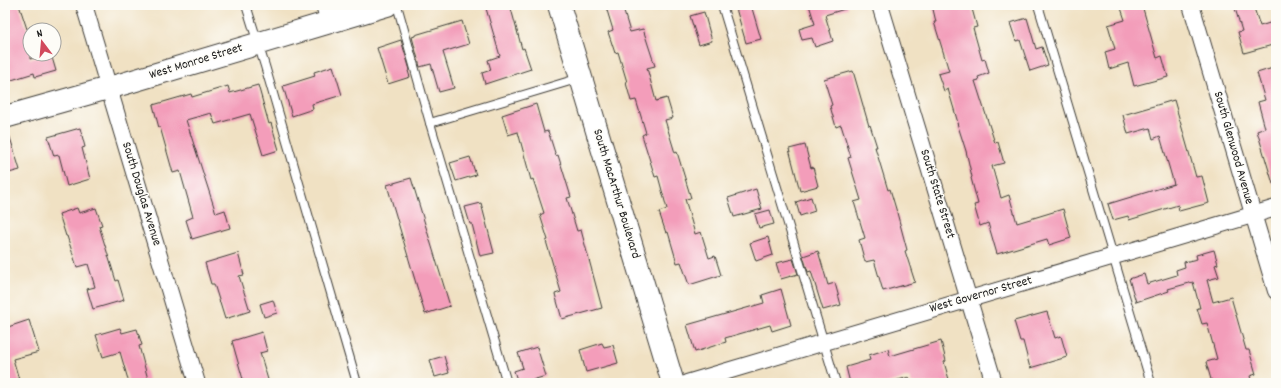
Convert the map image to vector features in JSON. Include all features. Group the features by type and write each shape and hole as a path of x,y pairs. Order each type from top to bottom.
{"street":[{"name":"South Douglas Avenue","path":"84,5 197,383"},
{"name":"West Monroe Street","path":"5,117 258,44 326,14 387,5"},
{"name":"South MacArthur Boulevard","path":"559,5 673,383"},
{"name":"South State Street","path":"880,5 994,383"},
{"name":"South Glenwood Avenue","path":"1191,5 1276,291"},
{"name":"West Governor Street","path":"687,383 1276,208"}],"lane":[{"path":"246,5 357,383"},
{"path":"397,5 430,123 507,383"},
{"path":"722,5 836,383"},
{"path":"1038,5 1151,383"},
{"path":"430,123 580,78"}],"building":[{"path":"19,5 25,22 22,22 22,62 53,62 56,71 35,77 34,73 5,82 5,7"},
{"path":"485,5 510,5 522,49 524,48 531,69 485,84 482,73 491,70 488,60 500,56"},
{"path":"622,5 630,32 643,29 655,66 647,68 656,101 667,98 673,118 665,120 675,153 677,152 691,198 685,199 695,234 701,232 709,258 715,256 721,275 689,285 681,262 677,263 668,232 666,233 659,212 667,209 658,176 655,177 642,135 646,133 636,100 631,101 618,52 615,53 608,32 613,30 606,7"},
{"path":"735,5 751,5 761,39 746,43"},
{"path":"809,5 848,5 848,8 825,15 833,41 815,47 812,38 802,40 799,29 815,24"},
{"path":"932,5 971,5 977,27 973,28 982,60 985,59 989,73 978,77 979,80 975,81 995,143 998,142 1004,163 992,166 1001,198 1009,195 1017,223 1063,209 1071,238 1049,245 1047,239 997,254 988,223 980,226 974,205 978,204 966,151 948,89 944,91 938,74 949,71 934,22 936,22"},
{"path":"1120,5 1142,5 1157,58 1162,56 1168,77 1134,86 1128,63 1109,69 1105,52 1115,49 1108,25 1125,20"},
{"path":"1234,5 1253,5 1260,26 1276,21 1276,44 1244,53 1238,32 1242,31"},
{"path":"704,12 712,41 699,45 690,16"},
{"path":"1027,18 1036,49 1042,47 1048,65 1030,71 1020,40 1016,41 1010,23"},
{"path":"462,21 469,44 443,52 454,88 439,92 431,64 420,67 412,37"},
{"path":"401,40 410,70 408,71 410,77 388,84 377,48"},
{"path":"333,66 342,95 312,104 313,109 292,116 283,86 315,76 314,72"},
{"path":"1276,67 1276,184 1273,184 1257,131 1265,128 1258,102 1265,100 1257,73"},
{"path":"853,71 869,126 870,125 877,147 875,147 888,190 890,189 896,209 907,250 905,251 915,282 883,291 874,260 865,262 859,240 865,238 854,202 861,200 848,158 851,157 841,125 836,127 830,106 832,105 824,79"},
{"path":"258,85 269,124 271,123 279,150 263,155 250,114 215,124 211,113 186,120 216,213 225,210 230,228 192,239 186,220 193,217 180,171 173,173 153,105 191,94 192,97 228,86 230,93"},
{"path":"1174,100 1196,177 1202,176 1209,203 1179,211 1178,205 1129,220 1128,216 1113,220 1108,204 1174,184 1160,136 1153,139 1150,128 1128,134 1123,115"},
{"path":"536,104 544,132 548,131 556,156 558,155 571,197 567,198 577,231 581,230 602,308 562,319 555,294 561,292 540,215 544,213 533,179 531,180 518,132 508,135 502,115"},
{"path":"80,128 85,147 82,148 90,179 67,186 59,155 54,156 48,137"},
{"path":"8,131 20,170 5,174 5,132"},
{"path":"805,145 811,168 813,167 818,186 800,191 789,149"},
{"path":"470,157 476,175 456,181 450,163"},
{"path":"411,178 450,306 425,314 387,185"},
{"path":"756,189 762,209 734,217 728,198"},
{"path":"811,197 815,211 800,216 796,202"},
{"path":"481,203 494,253 480,256 472,224 470,224 465,207"},
{"path":"77,208 79,213 96,208 102,225 99,226 116,281 118,280 124,300 93,309 87,289 95,287 88,264 77,267 59,214"},
{"path":"770,210 774,224 759,228 755,214"},
{"path":"768,237 773,255 756,261 750,243"},
{"path":"1214,250 1218,264 1215,265 1219,277 1207,280 1213,302 1231,297 1246,350 1249,350 1256,374 1250,376 1252,383 1212,383 1206,362 1217,359 1207,323 1202,324 1197,308 1200,308 1193,282 1168,289 1169,291 1136,302 1129,279 1144,274 1147,284 1177,275 1176,270 1185,267 1184,262 1197,259 1196,255"},
{"path":"818,251 828,285 835,283 841,305 823,310 811,271 808,272 803,256"},
{"path":"238,253 244,275 239,276 250,311 225,319 214,284 211,284 205,263"},
{"path":"793,259 798,274 781,279 776,263"},
{"path":"781,289 791,325 772,331 770,325 725,338 726,342 695,352 687,325 764,303 762,295"},
{"path":"273,300 277,313 264,317 260,304"},
{"path":"1047,312 1055,338 1061,336 1067,357 1030,368 1023,341 1020,341 1014,321"},
{"path":"29,320 39,352 13,359 20,383 5,383 5,328"},
{"path":"120,328 122,333 137,329 142,345 139,346 149,383 129,383 120,352 103,357 96,335"},
{"path":"262,332 267,351 260,353 269,383 244,383 232,341"},
{"path":"941,341 946,361 944,362 950,383 911,383 909,377 887,383 850,383 846,367 870,360 869,355 888,349 890,356"},
{"path":"602,343 604,347 613,345 618,363 586,372 580,350"},
{"path":"537,347 546,376 518,383 514,371 523,368 518,353"},
{"path":"444,356 449,373 435,377 430,360"}]}
